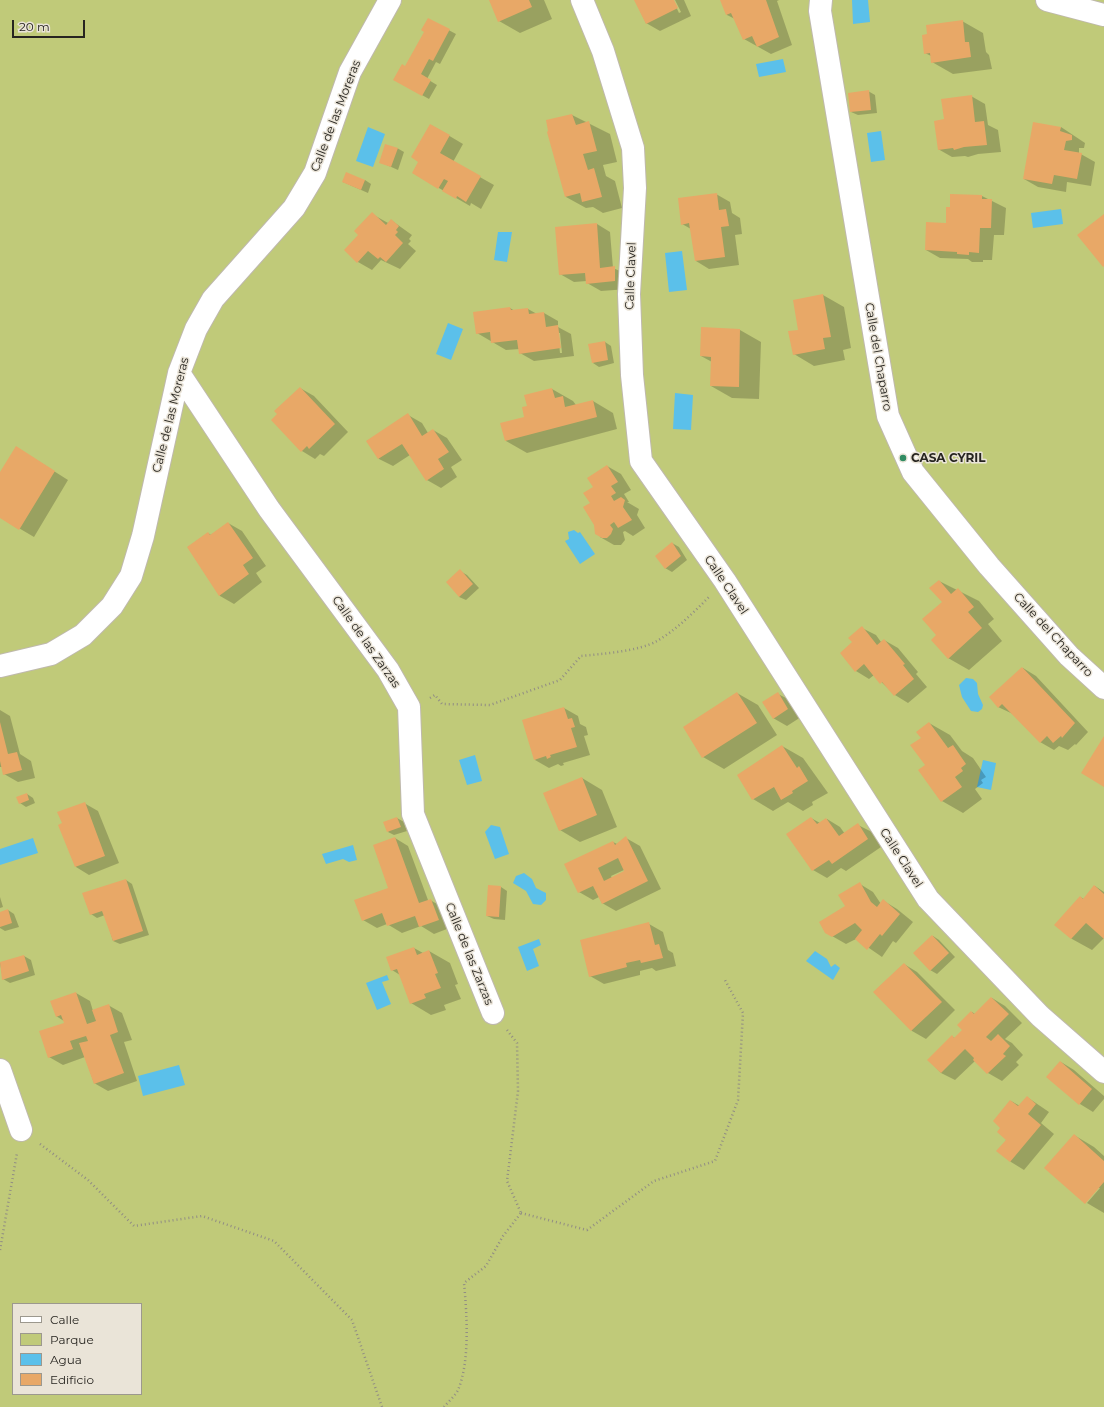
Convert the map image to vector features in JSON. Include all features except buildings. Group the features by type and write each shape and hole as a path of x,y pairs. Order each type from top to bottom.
{"street":[{"name":"Calle de las Moreras","path":"0,666 51,654 83,635 112,606 131,576 143,536 179,373 196,329 213,299 294,208 315,173 350,72 390,0"},
{"name":"Calle Clavel","path":"582,0 603,51 633,148 635,188 629,294 632,375 641,461 724,581 928,899 1040,1016 1104,1072"},
{"name":"Calle del Chaparro","path":"821,0 820,11 888,416 913,472 989,566 1069,656 1104,688"},
{"path":"1047,0 1104,15"},
{"name":"Calle de las Zarzas","path":"179,373 269,509 388,670 409,707 413,814 493,1013"},
{"path":"0,1070 21,1130"}],"path":[{"path":"409,707 435,695 442,704 490,705 560,680 581,656 620,652 656,642 694,611 724,581"},
{"path":"521,1213 587,1230 654,1181 715,1161 738,1100 743,1013 725,980"},
{"path":"493,1013 517,1043 518,1091 507,1181 521,1213"},
{"path":"0,1250 21,1130 88,1180 134,1226 202,1216 274,1241 352,1320 382,1407"},
{"path":"444,1407 458,1391 465,1360 467,1314 464,1283 486,1266 503,1236 521,1213"}],"green space":[{"path":"0,0 1104,0 1104,1407 0,1407"}],"water":[{"path":"852,0 868,0 870,22 853,24"},
{"path":"783,59 786,72 759,77 756,64"},
{"path":"368,127 385,134 373,167 356,161"},
{"path":"881,131 885,160 871,162 867,133"},
{"path":"1061,209 1063,224 1033,228 1031,213"},
{"path":"498,232 512,232 507,262 494,260"},
{"path":"682,251 687,290 669,292 665,253"},
{"path":"448,323 463,329 451,360 436,354"},
{"path":"675,393 693,395 691,430 673,429"},
{"path":"574,530 578,533 580,532 595,554 580,564 565,541 569,539 568,532"},
{"path":"966,678 973,679 977,683 978,694 983,705 982,709 978,712 971,711 962,697 959,685"},
{"path":"475,755 482,781 467,785 459,760"},
{"path":"983,760 996,763 991,790 977,787"},
{"path":"491,825 500,827 509,854 495,859 485,832"},
{"path":"33,838 38,853 0,865 0,849"},
{"path":"353,845 357,860 349,862 343,859 326,864 322,854"},
{"path":"524,873 532,879 536,888 546,893 546,900 541,905 533,904 526,891 513,883 516,876"},
{"path":"539,939 541,945 533,949 539,966 527,971 518,947"},
{"path":"815,951 827,959 831,967 835,964 840,968 833,980 806,961"},
{"path":"387,975 389,980 382,982 391,1004 377,1010 366,983"},
{"path":"179,1065 185,1085 143,1096 138,1076"}],"place":[{"name":"CASA CYRIL","path":"903,458"}]}
